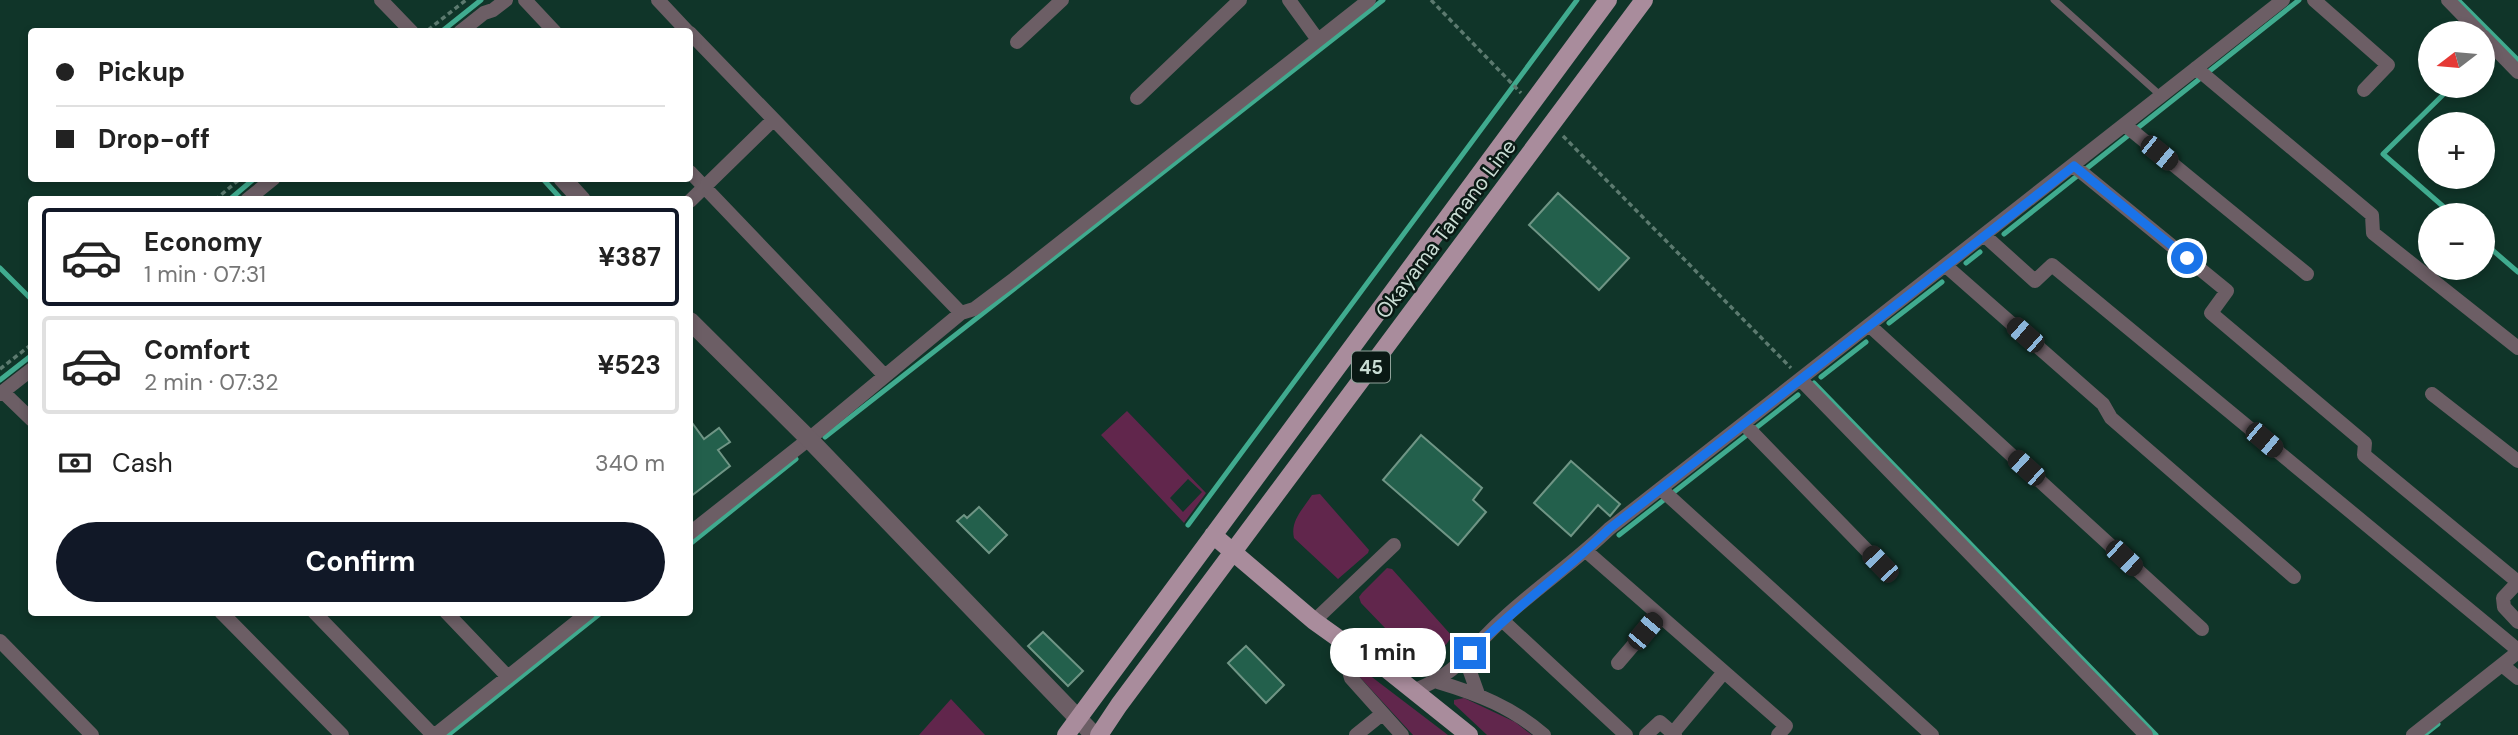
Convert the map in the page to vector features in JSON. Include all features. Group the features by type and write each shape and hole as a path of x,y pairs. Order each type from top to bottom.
{"main road":[{"name":"Okayama Tamano Line","path":"1066,735 1608,0"},
{"name":"Okayama Tamano Line","path":"1097,735 1644,0"},
{"path":"1213,534 1314,621 1384,667 1469,735"}],"street":[{"path":"382,0 408,28"},
{"path":"465,28 506,0"},
{"path":"525,0 551,28"},
{"path":"658,0 685,28"},
{"path":"1017,42 1062,0"},
{"path":"1137,98 1240,0"},
{"path":"1289,0 1318,40"},
{"path":"693,531 961,313 974,309 994,294 1369,0"},
{"path":"1415,691 1438,682 1502,620 1609,529 1749,430 1801,380 1984,236 2078,170 2130,129 2161,96 2201,72 2283,0"},
{"path":"2314,0 2388,65 2364,89"},
{"path":"2452,1 2470,21"},
{"path":"693,36 961,313"},
{"path":"2496,49 2518,72"},
{"path":"2201,72 2372,215 2373,233 2518,348"},
{"path":"693,198 773,120"},
{"path":"2130,129 2307,274"},
{"path":"2078,170 2227,291 2211,313 2365,443 2364,455 2518,582 2503,598 2504,607 2518,622"},
{"path":"693,175 885,376"},
{"path":"252,196 269,182"},
{"path":"566,182 578,196"},
{"path":"1984,236 2035,281 2052,265 2518,651 2509,671 2413,735"},
{"path":"1946,266 2103,404 2111,418 2294,577"},
{"path":"693,324 809,439 1078,719 1097,735"},
{"path":"1870,326 2202,629"},
{"path":"28,372 1,393 28,417"},
{"path":"1801,380 2146,735"},
{"path":"2432,394 2518,461"},
{"path":"1749,430 1880,564"},
{"path":"1663,491 1932,735"},
{"path":"1314,621 1394,544"},
{"path":"1586,551 1786,726 1777,735"},
{"path":"1618,663 1658,615"},
{"path":"225,616 342,735"},
{"path":"318,616 434,735 584,616"},
{"path":"450,616 508,677"},
{"path":"1502,620 1626,735"},
{"path":"0,641 92,735"},
{"path":"1349,646 1347,664 1351,678 1402,735"},
{"path":"1470,653 1468,666 1478,694"},
{"path":"1647,735 1660,722 1674,734 1724,672"},
{"path":"1438,682 1478,694 1519,715 1544,735"},
{"path":"1356,735 1382,715"}],"lane":[{"path":"2054,0 2161,96"}],"path":[{"path":"431,28 466,0"},
{"path":"1431,0 1531,103"},
{"path":"1552,124 1801,380"},
{"path":"220,196 236,182"},
{"path":"0,369 28,347"}],"shaded area":[{"path":"1127,411 1206,493 1184,523 1101,435","holes":["1188,479 1202,492 1183,512 1170,498"]},
{"path":"1320,494 1369,550 1338,579 1294,538 1298,515 1312,495"},
{"path":"1387,568 1392,569 1452,636 1444,647 1434,654 1422,657 1410,654 1361,603 1359,597"},
{"path":"1360,668 1448,735 1413,735 1356,673"},
{"path":"1464,698 1515,722 1532,735 1487,735 1454,704 1454,700"},
{"path":"951,699 985,735 919,735"}],"building":[{"path":"1558,193 1629,258 1599,290 1529,225"},
{"path":"693,424 704,439 719,428 730,442 718,450 730,466 693,495"},
{"path":"1421,435 1482,488 1473,500 1486,512 1458,545 1383,480"},
{"path":"1571,461 1620,504 1610,516 1598,505 1571,536 1534,503"},
{"path":"979,507 1007,535 989,553 957,521 964,515 967,518"},
{"path":"1043,632 1083,671 1068,686 1028,646"},
{"path":"1246,646 1284,685 1266,703 1228,663"}],"waterway":[{"path":"446,28 481,0"},
{"path":"825,437 1383,0"},
{"path":"1188,525 1577,0"},
{"path":"2004,234 2299,0"},
{"path":"2458,0 2518,60"},
{"path":"2439,203 2383,154 2440,98"},
{"path":"234,196 250,182"},
{"path":"546,182 558,196"},
{"path":"1966,263 1980,252"},
{"path":"2495,252 2518,272"},
{"path":"0,268 28,296"},
{"path":"1889,323 1942,282"},
{"path":"1821,377 1866,342"},
{"path":"0,380 28,358"},
{"path":"1814,383 2156,735"},
{"path":"1619,535 1798,395"},
{"path":"693,542 796,459"},
{"path":"448,735 597,616"},
{"path":"2424,735 2438,724"}],"route":[{"path":"1470,653 1502,620 1609,529 2074,166 2187,258"}]}
